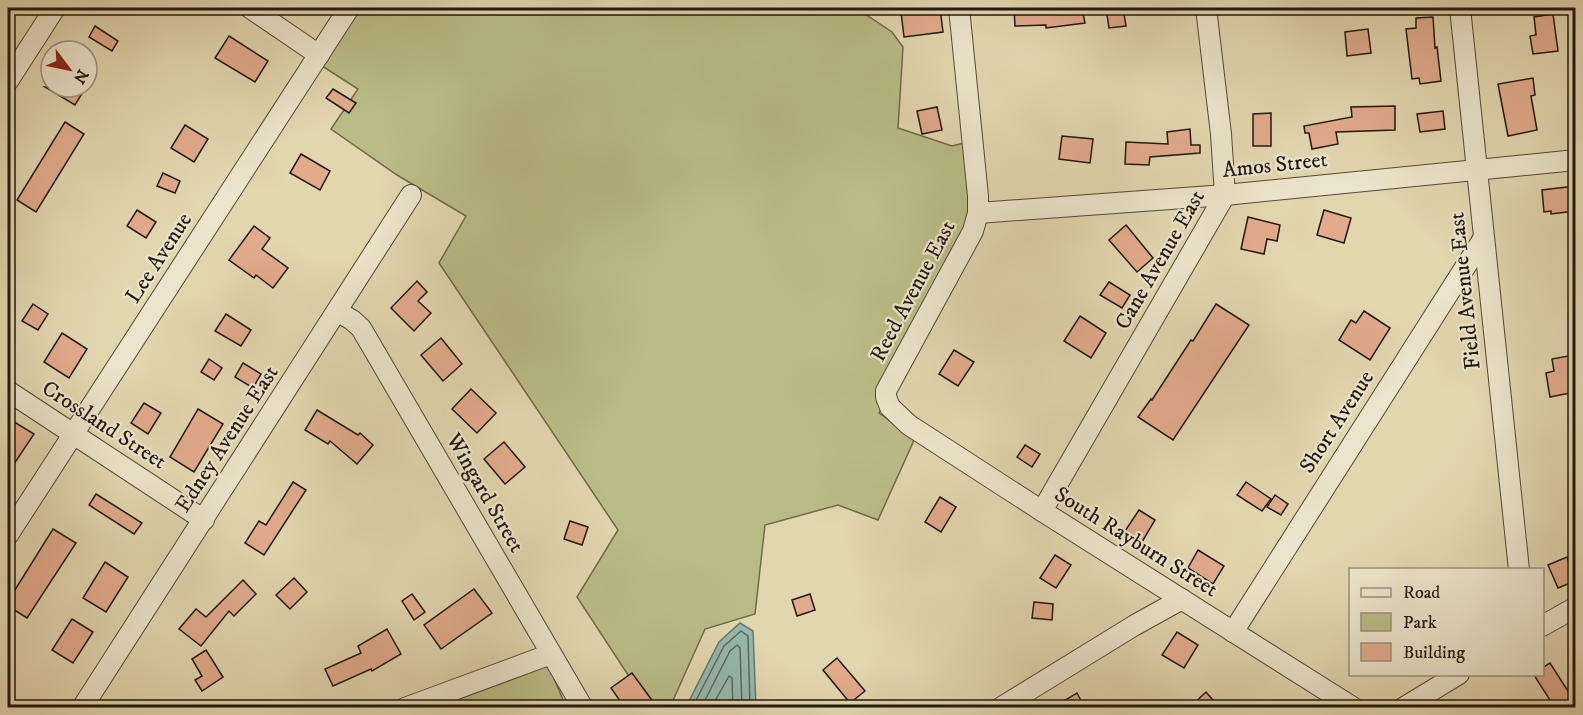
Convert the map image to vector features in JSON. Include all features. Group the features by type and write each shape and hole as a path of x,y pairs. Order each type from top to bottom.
{"street":[{"path":"8,81 55,8"},
{"path":"250,8 319,55"},
{"name":"Lee Avenue","path":"8,535 349,8"},
{"name":"Reed Avenue East","path":"896,414 890,407 886,391 974,231 978,213 958,8"},
{"name":"Cane Avenue East","path":"1042,512 1225,195 1221,134 1206,8"},
{"name":"Field Avenue East","path":"1460,8 1519,568"},
{"name":"Amos Street","path":"978,213 1225,195 1575,160"},
{"name":"Edney Avenue East","path":"82,708 411,195"},
{"name":"Short Avenue","path":"1233,632 1483,239"},
{"name":"Wingard Street","path":"337,311 361,328 582,708"},
{"name":"Crossland Street","path":"8,391 204,520"},
{"name":"South Rayburn Street","path":"896,414 909,425 1042,512 1353,708"},
{"path":"1000,708 1135,625 1182,599"},
{"path":"1544,625 1575,606"},
{"path":"405,708 551,654"},
{"path":"1403,708 1457,676"}],"green space":[{"path":"360,8 856,8 892,32 903,47 898,128 952,146 964,143 969,212 965,227 879,413 915,438 878,520 838,505 765,525 755,614 705,629 670,707 649,707 577,597 618,530 439,263 466,216 397,175 331,129 358,89 322,66"},
{"path":"548,664 566,707 429,708"}],"water":[{"path":"740,623 753,631 756,707 686,707 719,642"}],"building":[{"path":"940,8 943,32 904,37 901,12"},
{"path":"1014,8 1082,8 1085,23 1046,28 1046,25 1015,26"},
{"path":"1106,8 1123,8 1126,26 1109,28"},
{"path":"1553,14 1558,51 1533,54 1530,36 1536,35 1534,17"},
{"path":"1433,17 1435,48 1437,47 1441,81 1420,84 1419,78 1412,79 1406,29 1416,28 1416,18"},
{"path":"95,26 118,41 112,51 99,43 99,39 89,37"},
{"path":"1368,29 1371,53 1347,56 1345,32"},
{"path":"229,36 268,61 255,82 215,58"},
{"path":"1533,78 1535,95 1531,96 1537,130 1508,136 1498,84"},
{"path":"333,89 356,103 349,113 326,98"},
{"path":"65,99 79,99 75,105"},
{"path":"1395,106 1395,130 1336,132 1338,144 1312,149 1309,133 1305,133 1304,126 1352,117 1351,107"},
{"path":"937,107 942,130 922,134 917,111"},
{"path":"1443,111 1445,129 1420,132 1417,114"},
{"path":"1271,113 1271,146 1253,146 1253,114"},
{"path":"65,122 84,134 36,212 17,200"},
{"path":"185,125 208,139 194,162 171,148"},
{"path":"1190,129 1191,145 1200,145 1200,153 1150,157 1149,165 1125,164 1126,142 1168,144 1167,132"},
{"path":"1062,136 1093,139 1090,163 1059,159"},
{"path":"301,154 330,171 320,190 290,173"},
{"path":"163,173 180,181 175,193 157,186"},
{"path":"1575,186 1575,211 1551,214 1551,211 1544,212 1542,190"},
{"path":"137,210 156,222 146,238 127,226"},
{"path":"1324,210 1351,218 1344,243 1317,235"},
{"path":"1248,217 1280,225 1277,241 1267,239 1264,254 1241,249"},
{"path":"1126,225 1153,258 1137,272 1109,240"},
{"path":"254,226 270,238 262,249 288,268 273,288 256,275 254,278 229,260"},
{"path":"417,281 427,292 418,301 431,313 414,331 391,308"},
{"path":"1109,282 1130,295 1122,308 1100,295"},
{"path":"33,304 48,314 38,330 22,321"},
{"path":"1216,304 1249,325 1173,440 1138,417 1152,400 1191,340 1193,341"},
{"path":"1364,311 1390,328 1370,360 1339,340 1351,320 1356,323"},
{"path":"226,314 251,330 241,346 215,331"},
{"path":"1080,316 1106,333 1091,358 1064,341"},
{"path":"62,333 87,349 69,378 44,362"},
{"path":"441,338 462,364 443,381 421,355"},
{"path":"954,350 974,362 958,386 939,374"},
{"path":"1574,355 1575,392 1550,397 1546,373 1554,371 1552,359"},
{"path":"209,359 222,368 214,380 201,372"},
{"path":"243,363 261,374 253,388 235,377"},
{"path":"471,389 496,413 477,433 452,409"},
{"path":"144,403 161,413 148,434 131,423"},
{"path":"198,409 223,424 194,472 170,457"},
{"path":"317,410 358,435 360,433 373,445 357,464 330,441 328,444 305,430"},
{"path":"11,420 34,434 8,473 8,427"},
{"path":"504,442 525,467 505,484 484,459"},
{"path":"1025,445 1040,454 1032,467 1017,457"},
{"path":"293,482 306,490 264,555 245,543 259,521 266,525"},
{"path":"1246,482 1271,499 1262,511 1237,495"},
{"path":"96,494 142,523 134,534 89,505"},
{"path":"1275,495 1288,504 1281,515 1267,507"},
{"path":"940,497 956,507 941,532 925,522"},
{"path":"1139,510 1155,520 1142,542 1125,531"},
{"path":"570,521 588,527 582,545 564,539"},
{"path":"53,529 76,543 27,618 8,606 8,601"},
{"path":"1198,550 1224,566 1213,584 1188,568"},
{"path":"1055,555 1071,565 1056,588 1040,578"},
{"path":"1567,557 1575,581 1558,588 1548,565"},
{"path":"105,562 128,577 106,612 83,598"},
{"path":"294,578 307,592 290,609 276,595"},
{"path":"243,580 256,594 234,616 229,611 201,646 179,629 196,609 206,617"},
{"path":"474,589 492,613 441,649 424,625"},
{"path":"412,594 425,612 414,620 402,601"},
{"path":"810,594 815,610 797,616 792,600"},
{"path":"1034,602 1053,604 1052,620 1032,618"},
{"path":"72,619 93,632 73,663 52,650"},
{"path":"387,629 401,654 372,671 371,669 333,686 325,669 361,653 358,646"},
{"path":"1177,632 1198,645 1184,668 1162,655"},
{"path":"206,650 223,677 202,691 195,680 202,676 192,659"},
{"path":"837,658 865,691 850,703 823,670"},
{"path":"1550,663 1575,702 1575,708 1555,708 1535,676 1544,676 1544,667"},
{"path":"632,673 654,703 648,708 625,708 611,688"},
{"path":"1206,692 1220,708 1189,708"},
{"path":"1077,693 1085,708 1052,708"}]}
